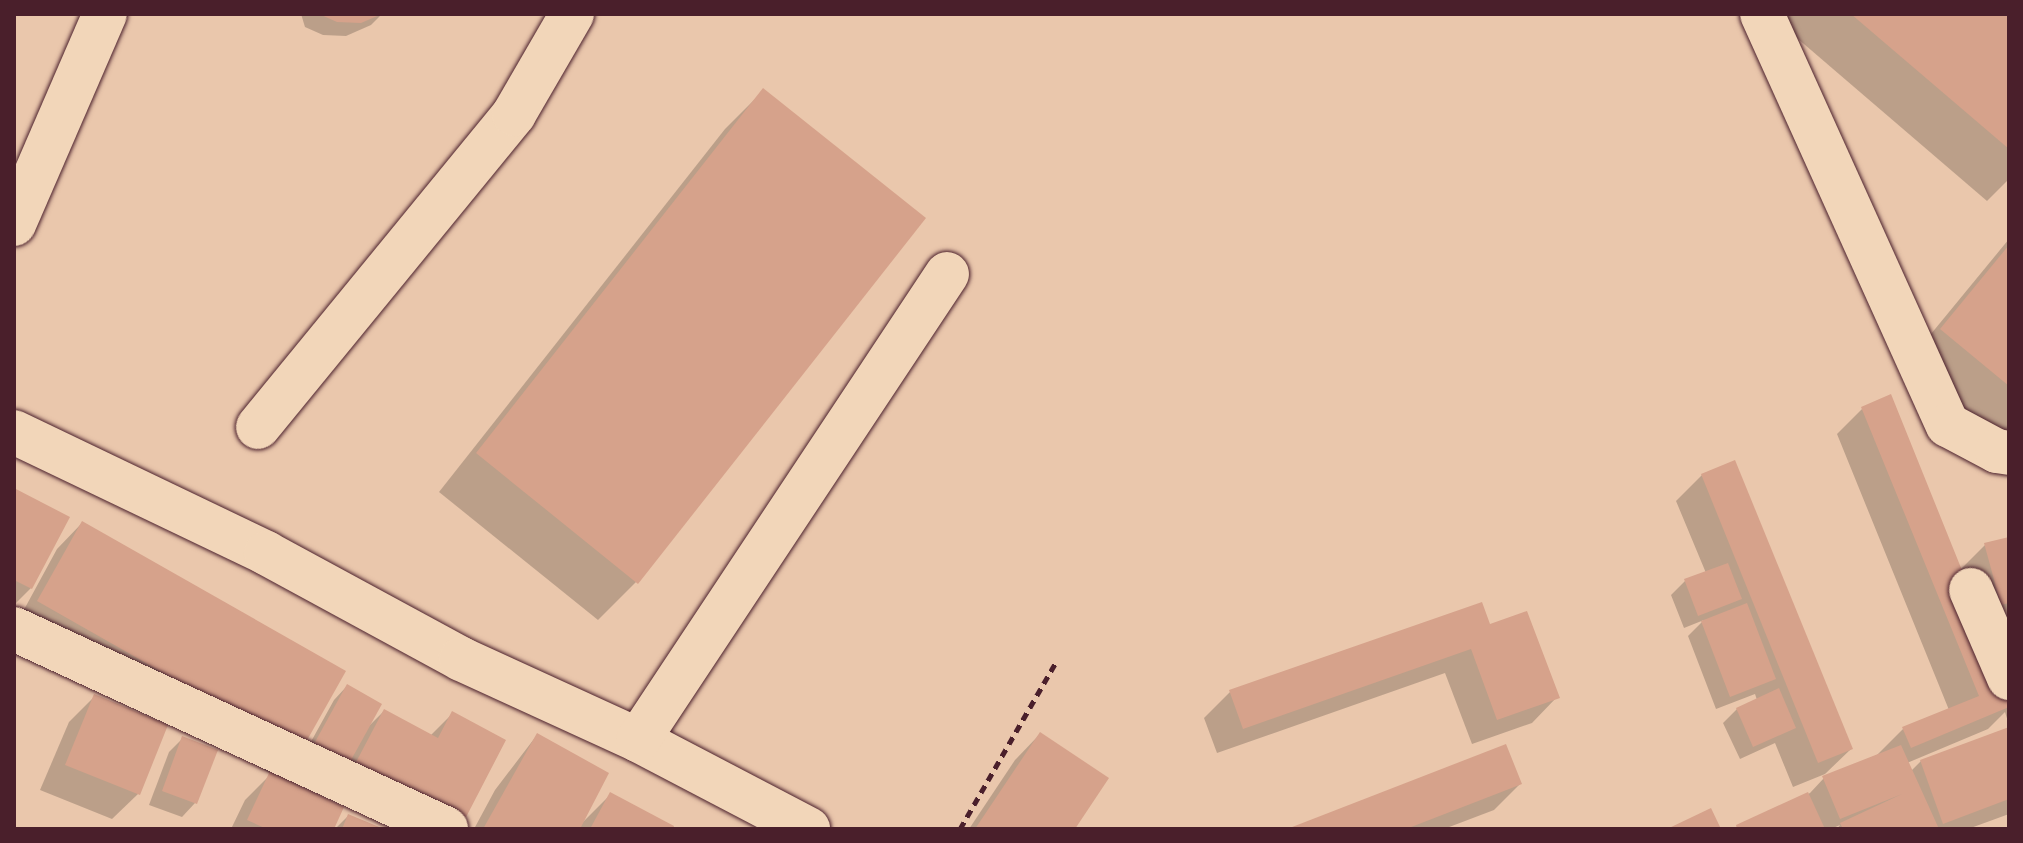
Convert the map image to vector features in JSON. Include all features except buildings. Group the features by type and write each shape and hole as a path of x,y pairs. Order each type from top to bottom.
{"street":[{"path":"14,224 105,14"},
{"path":"258,427 514,114 572,14"},
{"path":"1762,14 1948,425 1997,451 2009,453"},
{"path":"638,740 947,274"},
{"path":"14,432 266,553 461,659 638,740 808,829"},
{"path":"1971,590 2009,678"},
{"path":"14,629 446,829"}],"path":[{"path":"960,829 1056,662"}]}
